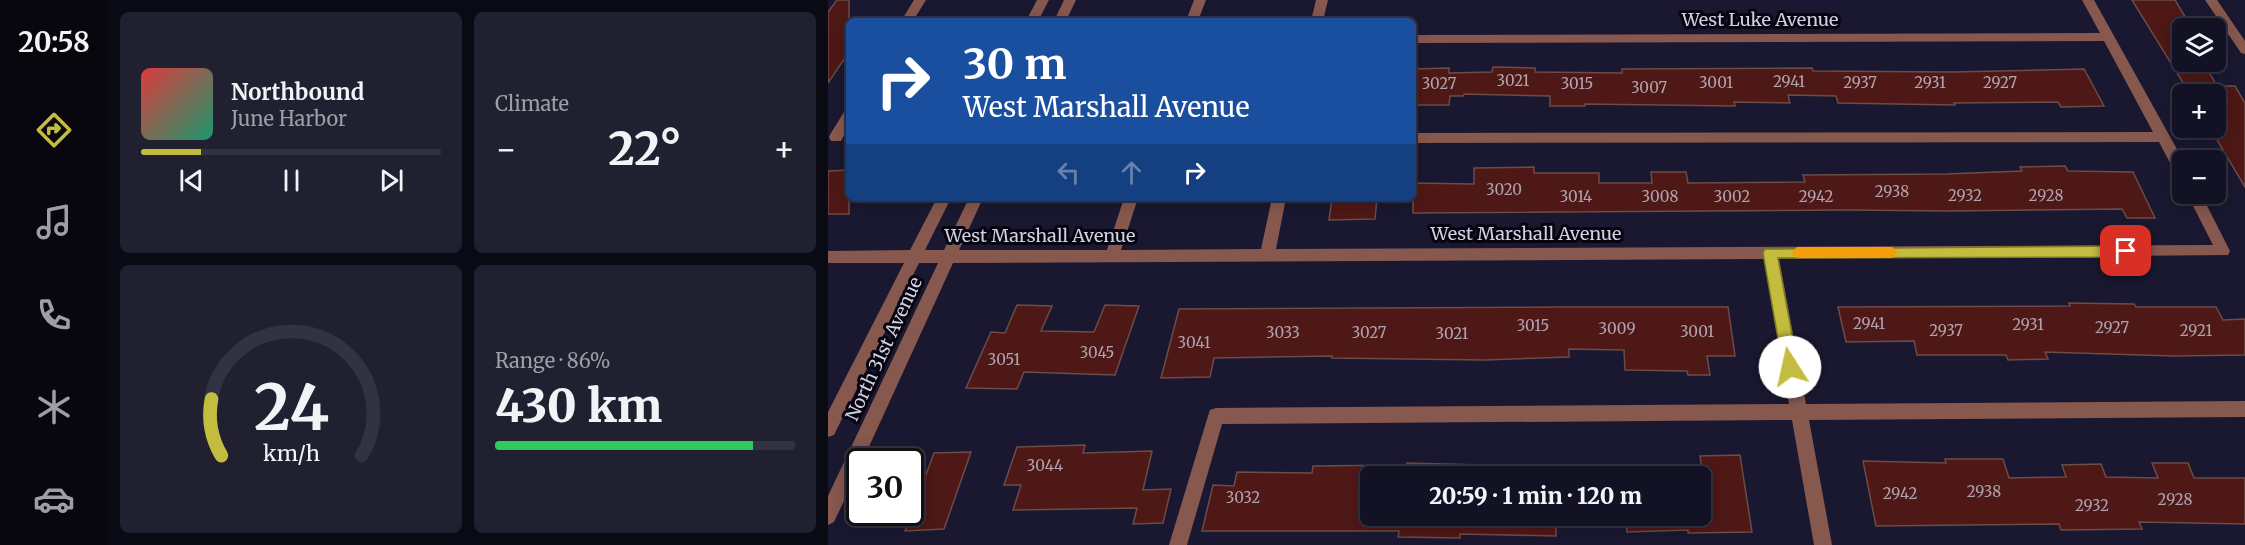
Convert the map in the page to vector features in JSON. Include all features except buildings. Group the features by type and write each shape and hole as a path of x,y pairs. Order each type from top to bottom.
{"street":[{"path":"909,18 920,0"},
{"path":"1034,18 1043,0"},
{"path":"1061,18 1070,0"},
{"path":"1193,18 1200,0"},
{"path":"1318,18 1322,0"},
{"path":"2088,0 2172,154"},
{"path":"2211,0 2245,50"},
{"name":"West Luke Avenue","path":"1416,39 2108,36"},
{"path":"838,137 846,122"},
{"path":"1416,138 2163,137"},
{"name":"North 31st Avenue","path":"828,429 833,409 942,201"},
{"name":"North 31st Avenue","path":"828,516 975,201"},
{"path":"1112,256 1130,201"},
{"path":"1267,255 1278,201"},
{"name":"West Marshall Avenue","path":"828,257 2223,251 2199,204"},
{"path":"1770,253 1822,545"},
{"path":"1178,545 1216,416 2245,409"}],"slow traffic":[{"path":"1797,253 1892,252"}],"route":[{"path":"1790,367 1770,253 2126,251"}]}
